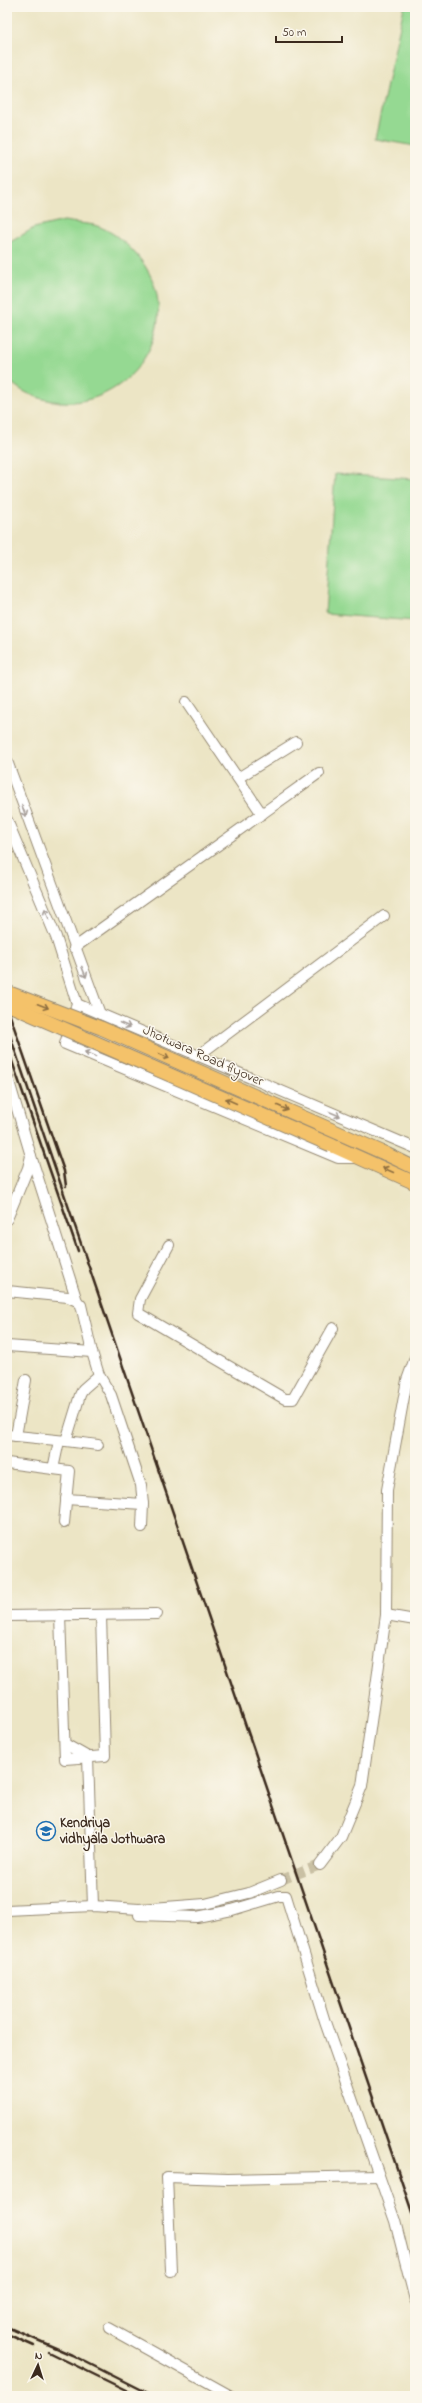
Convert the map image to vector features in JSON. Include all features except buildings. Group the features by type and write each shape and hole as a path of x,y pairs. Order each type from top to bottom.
{"main road":[{"name":"Jhotwara Road flyover","path":"7,992 101,1028 415,1168"},
{"path":"7,1004 415,1182"},
{"name":"Jhotwara Road flyover","path":"384,1153 415,1157"}],"street":[{"path":"186,702 262,814"},
{"path":"238,778 296,742"},
{"path":"7,761 74,948 100,1014"},
{"path":"74,948 319,773"},
{"path":"7,820 56,937 76,1004 65,1044 338,1158 361,1158"},
{"path":"199,1056 384,916"},
{"path":"56,937 69,931"},
{"path":"76,1004 415,1148"},
{"path":"7,1075 77,1301"},
{"path":"7,1218 28,1168 31,1156"},
{"path":"169,1245 140,1299 138,1313 285,1399 293,1399 333,1328"},
{"path":"7,1291 68,1297 77,1301 81,1305 99,1375 111,1395 141,1485 143,1504 142,1527"},
{"path":"7,1346 92,1352"},
{"path":"320,1865 341,1838 362,1786 386,1615 387,1490 407,1380 415,1358"},
{"path":"53,1469 80,1395 83,1389 99,1375"},
{"path":"26,1380 12,1436 98,1444"},
{"path":"7,1463 69,1470 64,1523"},
{"path":"66,1499 143,1504"},
{"path":"7,1616 157,1614"},
{"path":"60,1615 65,1759 104,1756 101,1615"},
{"path":"386,1615 415,1620"},
{"path":"88,1757 93,1906"},
{"path":"7,1910 93,1906 139,1908 205,1904 249,1893 281,1880"},
{"path":"139,1915 197,1917 232,1910 279,1896 286,1896 325,2022 395,2221 415,2300"},
{"path":"171,2271 167,2177 228,2179 379,2176"},
{"path":"109,2328 231,2396"}],"green space":[{"path":"404,7 415,7 415,146 375,139"},
{"path":"64,221 90,224 100,227 125,243 134,252 153,280 158,310 153,339 139,365 118,386 91,399 60,402 27,393 19,389 7,379 7,244 34,228"},
{"path":"335,474 415,479 415,621 325,614"}],"tunnel":[{"path":"281,1880 320,1865"}],"railway":[{"path":"7,1007 64,1171 66,1186"},
{"path":"7,1027 415,2221"},
{"path":"7,1047 78,1251"},
{"path":"7,2327 72,2355 153,2396"},
{"path":"7,2334 34,2346"},
{"path":"48,2352 138,2396"}],"place":[{"name":"Kendriya vidhyala Jothwara","path":"46,1831"}]}
